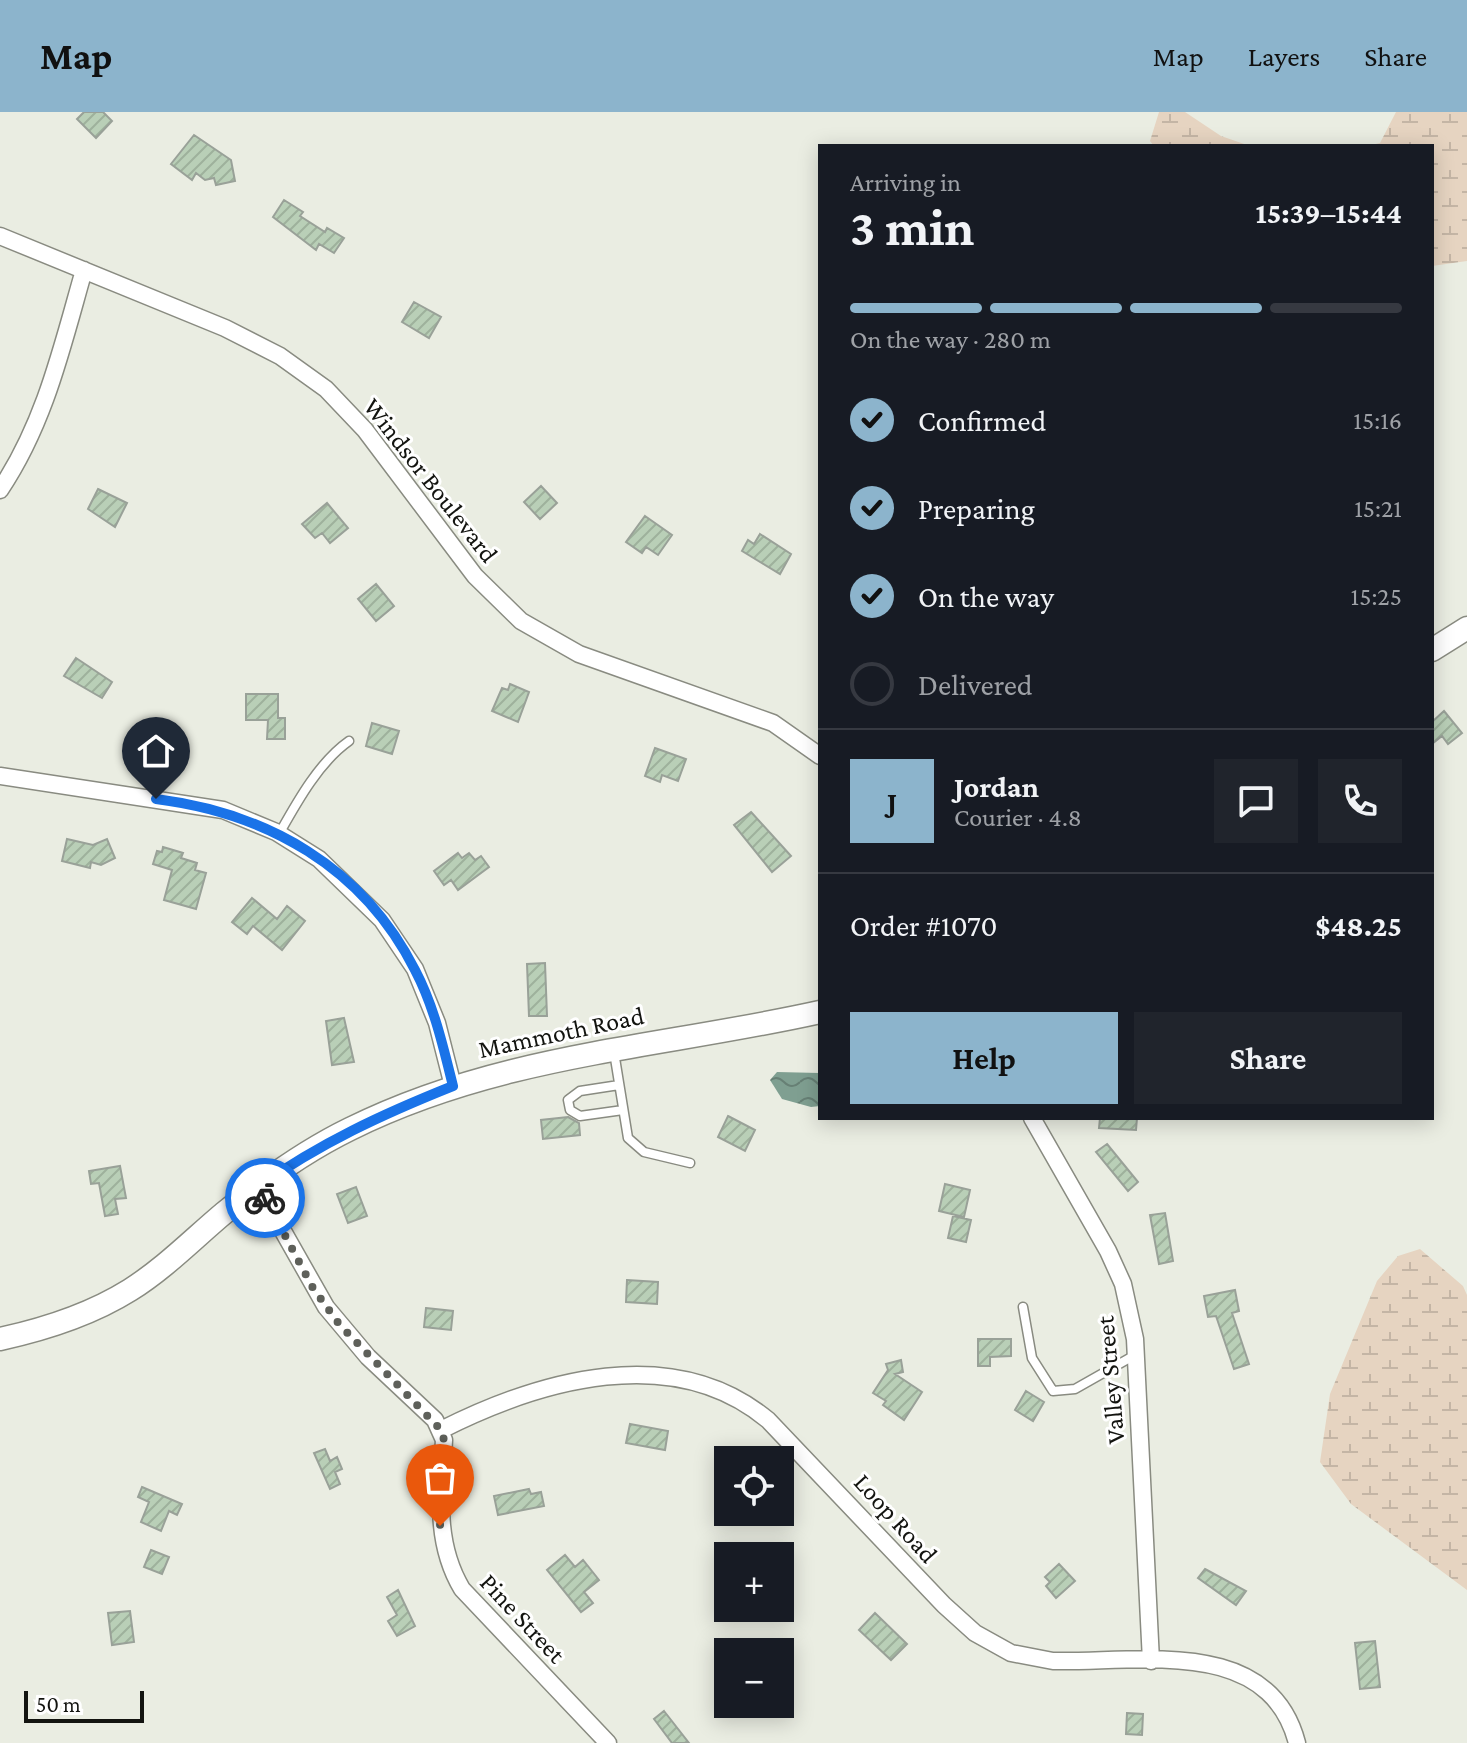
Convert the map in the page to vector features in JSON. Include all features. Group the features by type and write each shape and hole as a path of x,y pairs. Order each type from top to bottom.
{"main road":[{"path":"1434,649 1467,628"},
{"name":"Mammoth Road","path":"0,1339 88,1313 131,1289 258,1187 348,1130 453,1086 558,1058 818,1012"}],"street":[{"name":"Windsor Boulevard","path":"0,236 229,330 312,377 365,430 475,576 521,621 579,654 773,723 818,755"},
{"path":"0,490 23,453 45,403 84,270"},
{"path":"0,776 223,810 279,834 341,876 400,943 432,1010 453,1086"},
{"name":"Valley Street","path":"1033,1120 1108,1251 1123,1284 1136,1355 1151,1661"},
{"path":"258,1187 326,1307 368,1357 435,1420 441,1430"},
{"name":"Loop Road","path":"441,1430 495,1403 583,1379 630,1375 683,1379 712,1386 750,1405 768,1420 944,1605 992,1644 1032,1658 1053,1661 1211,1664 1253,1679 1270,1691 1283,1709 1297,1743"},
{"name":"Pine Street","path":"441,1430 444,1440 440,1526 454,1575 473,1603 608,1743"}],"lane":[{"path":"279,834 299,800 338,749 349,741"},
{"path":"614,1047 628,1138 635,1147 690,1163"},
{"path":"619,1085 580,1091 568,1100 570,1110 580,1116 623,1110"},
{"path":"1023,1307 1032,1358 1053,1391 1075,1389 1136,1355"}],"green space":[{"path":"1159,112 1185,112 1221,136 1244,144 1152,144 1150,141"},
{"path":"1396,112 1467,112 1467,261 1434,266 1434,144 1376,144 1380,143"},
{"path":"1420,1249 1463,1286 1467,1295 1467,1590 1351,1504 1320,1462 1330,1394 1377,1281 1398,1256"}],"water":[{"path":"777,1072 818,1073 818,1106 782,1099 770,1080"}],"building":[{"path":"84,112 103,112 112,121 96,138 77,119"},
{"path":"194,135 231,160 235,181 216,185 214,178 205,180 196,173 192,180 171,164"},
{"path":"284,200 303,212 300,216 325,232 327,228 344,238 334,253 319,244 316,250 273,217"},
{"path":"414,302 441,317 429,338 402,322"},
{"path":"541,486 557,503 540,519 524,502"},
{"path":"98,489 127,503 115,527 88,509"},
{"path":"327,503 348,528 330,543 322,533 315,538 302,524"},
{"path":"645,516 672,535 658,555 646,547 642,553 626,542"},
{"path":"760,534 791,554 780,574 742,551 748,540 754,544"},
{"path":"376,584 394,606 376,621 358,599"},
{"path":"76,658 112,682 102,698 64,676"},
{"path":"510,684 529,692 518,722 492,711 502,688 508,690"},
{"path":"246,694 278,694 278,718 285,718 285,739 267,739 268,720 246,720"},
{"path":"1444,711 1462,733 1448,744 1442,736 1434,742 1434,720"},
{"path":"372,723 399,731 392,754 366,746"},
{"path":"655,748 686,759 678,781 662,775 660,782 645,776"},
{"path":"751,812 791,856 772,872 734,825"},
{"path":"67,839 93,845 107,839 115,858 101,865 91,862 90,868 62,861"},
{"path":"163,847 183,853 181,858 197,863 195,870 206,873 196,909 164,900 172,870 153,864 157,851 162,852"},
{"path":"458,853 462,858 469,853 475,860 481,856 489,867 458,890 451,880 444,885 434,871"},
{"path":"252,898 277,919 287,906 305,921 282,950 253,926 247,934 232,922"},
{"path":"545,963 547,1016 529,1016 527,964"},
{"path":"344,1018 354,1062 332,1065 326,1021"},
{"path":"728,1116 755,1130 745,1151 718,1137"},
{"path":"568,1117 579,1123 580,1135 543,1139 541,1120"},
{"path":"1100,1120 1137,1120 1136,1130 1099,1128"},
{"path":"1107,1144 1138,1182 1128,1191 1096,1152"},
{"path":"120,1166 126,1198 115,1199 118,1214 105,1216 99,1183 91,1184 89,1171"},
{"path":"945,1184 970,1190 964,1217 939,1211"},
{"path":"356,1187 367,1216 348,1223 337,1194"},
{"path":"1165,1213 1173,1261 1159,1264 1150,1215"},
{"path":"953,1216 971,1220 966,1242 948,1238"},
{"path":"627,1280 658,1282 657,1304 626,1302"},
{"path":"1235,1290 1239,1311 1232,1313 1249,1364 1234,1369 1216,1316 1208,1317 1204,1296"},
{"path":"426,1308 453,1311 451,1330 424,1327"},
{"path":"978,1339 1011,1339 1011,1356 990,1357 990,1366 978,1366"},
{"path":"901,1360 903,1372 895,1374 922,1392 904,1420 883,1405 886,1401 873,1393 888,1370 886,1364"},
{"path":"1026,1391 1044,1402 1033,1421 1015,1410"},
{"path":"630,1424 668,1431 665,1450 626,1443"},
{"path":"325,1449 330,1461 337,1457 342,1469 335,1472 340,1484 330,1489 314,1453"},
{"path":"142,1487 182,1504 177,1515 169,1511 161,1531 141,1522 149,1502 138,1497"},
{"path":"529,1489 531,1494 541,1492 544,1506 498,1515 494,1496"},
{"path":"151,1550 169,1557 162,1574 144,1567"},
{"path":"565,1555 575,1567 583,1560 599,1580 584,1592 593,1603 581,1612 547,1570"},
{"path":"1059,1564 1075,1581 1056,1598 1046,1586 1050,1582 1045,1577"},
{"path":"1205,1569 1246,1591 1236,1605 1198,1578"},
{"path":"398,1590 415,1626 397,1636 388,1621 397,1615 387,1597"},
{"path":"130,1611 134,1642 112,1645 108,1613"},
{"path":"875,1613 907,1644 891,1660 859,1630"},
{"path":"1375,1641 1380,1687 1360,1689 1355,1643"},
{"path":"664,1711 689,1743 672,1743 654,1719"},
{"path":"1127,1713 1143,1714 1142,1735 1126,1734"}],"way so far":[{"path":"265,1198 313,1288 339,1324 387,1377 435,1420 441,1430 444,1440 440,1526"}],"route":[{"path":"156,799 223,810 252,821 298,845 341,876 400,943 415,969 437,1023 453,1086 373,1118 319,1146 258,1187 265,1198"}]}
